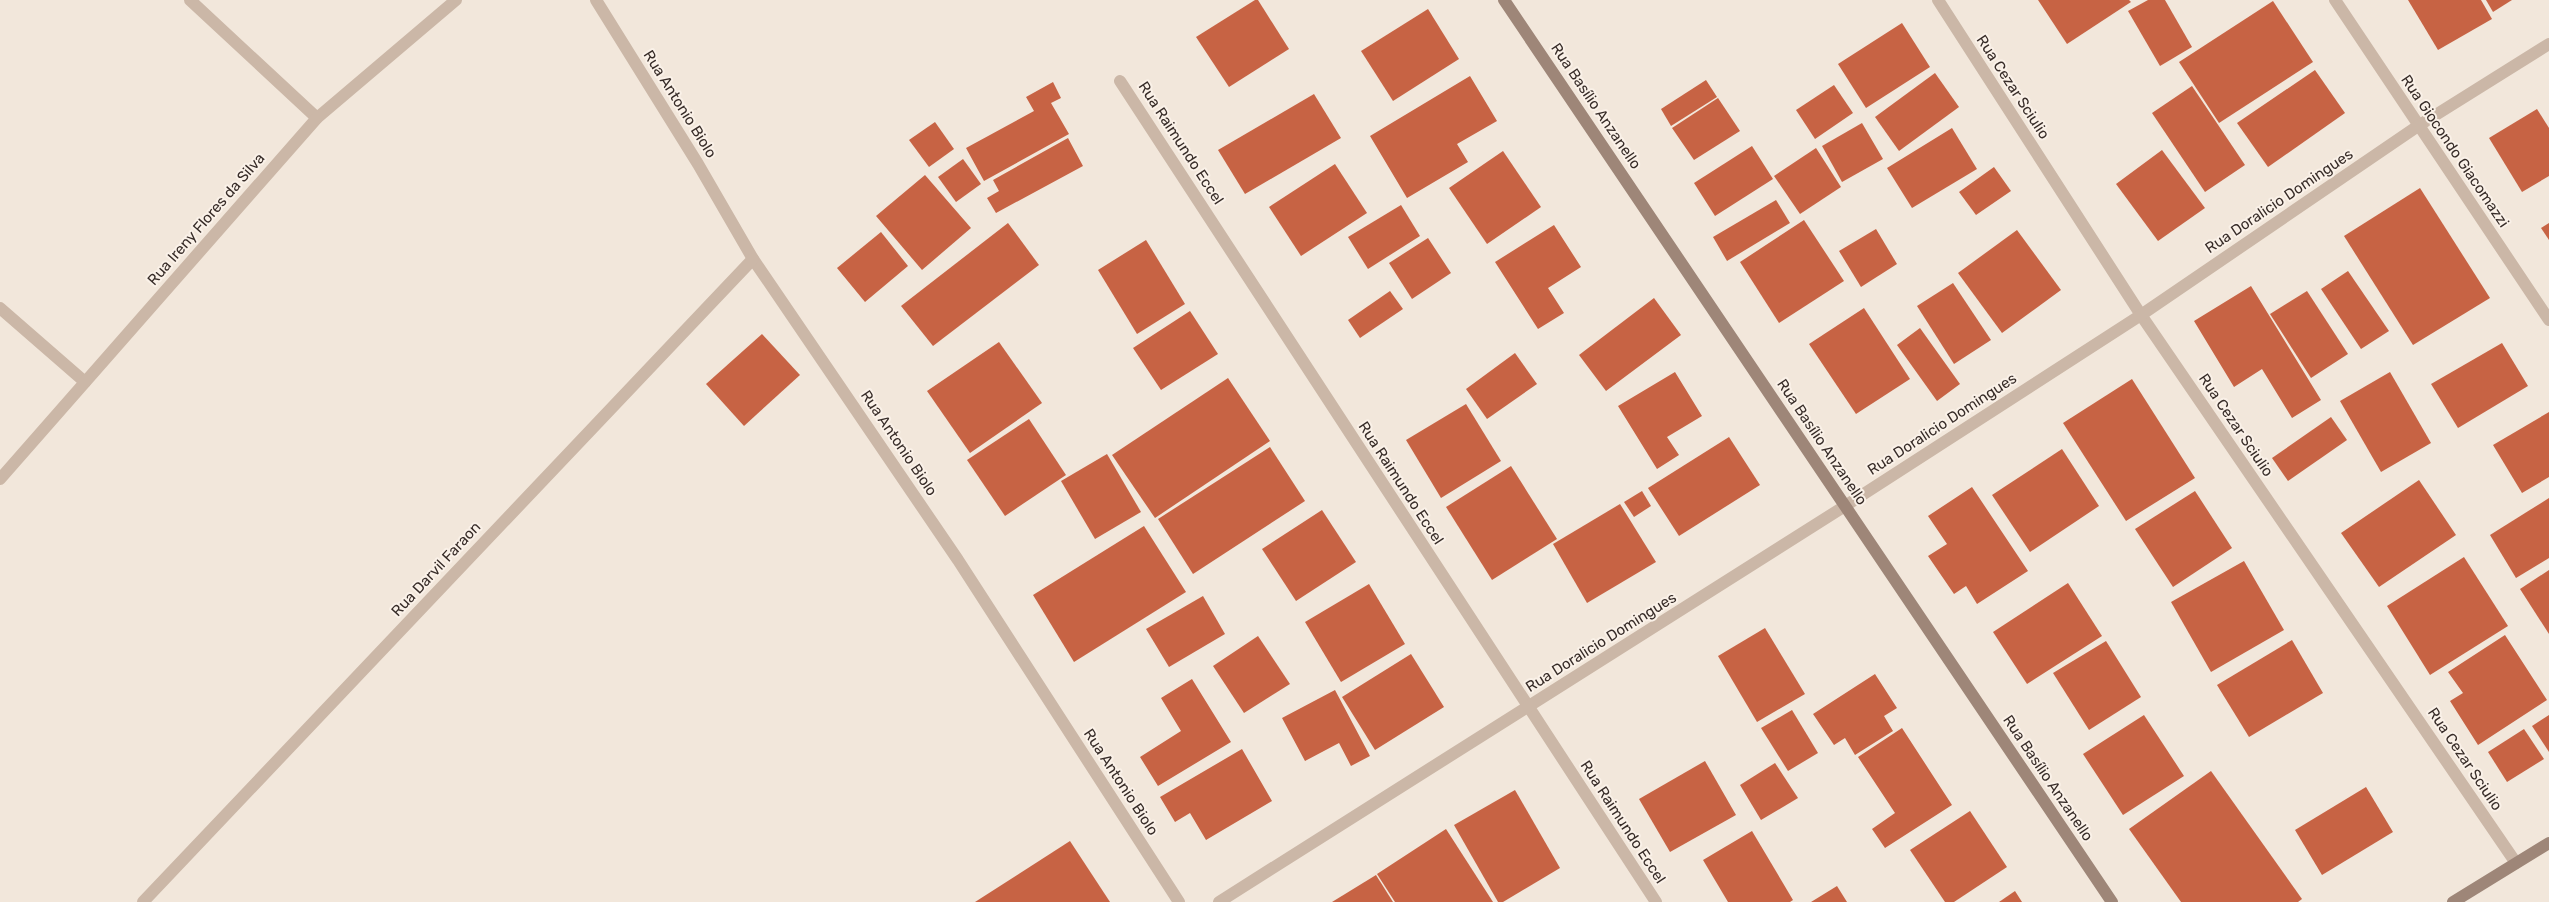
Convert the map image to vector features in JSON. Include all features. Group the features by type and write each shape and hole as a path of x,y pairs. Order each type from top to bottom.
{"street":[{"path":"190,0 317,118"},
{"name":"Rua Ireny Flores da Silva","path":"0,479 317,118 456,0"},
{"name":"Rua Antonio Biolo","path":"596,0 698,164 753,259 958,560 1179,902"},
{"name":"Rua Basílio Anzanello","path":"1504,0 2112,902"},
{"name":"Rua Cezar Sciulio","path":"1938,0 2141,315 2516,863"},
{"name":"Rua Giocondo Giacomazzi","path":"2336,0 2418,126 2549,320"},
{"name":"Rua Doralicio Domingues","path":"1219,902 1845,506 2141,315 2418,126 2549,44"},
{"name":"Rua Raimundo Eccel","path":"1120,81 1656,902"},
{"name":"Rua Darvil Faraon","path":"143,902 753,259"},
{"path":"0,308 85,382"},
{"path":"2453,902 2549,843"}],"building":[{"path":"1255,0 1258,0 1289,49 1229,87 1196,37"},
{"path":"2038,0 2129,0 2131,2 2067,44"},
{"path":"2148,0 2165,0 2192,47 2160,66 2128,11"},
{"path":"2408,0 2481,0 2492,19 2438,50"},
{"path":"2486,0 2512,0 2493,12"},
{"path":"2273,1 2313,62 2219,123 2179,62"},
{"path":"1428,9 1459,59 1393,101 1361,51"},
{"path":"1902,23 1930,67 1866,108 1838,64"},
{"path":"2315,70 2345,113 2268,167 2237,123"},
{"path":"1935,73 1959,107 1899,151 1875,117"},
{"path":"1470,76 1497,121 1457,144 1468,162 1407,198 1370,136"},
{"path":"1706,80 1717,97 1671,126 1661,109"},
{"path":"1053,82 1061,98 1051,103 1069,134 984,181 966,148 1034,111 1026,97"},
{"path":"1834,85 1853,113 1815,139 1796,110"},
{"path":"2192,86 2245,165 2205,192 2152,113"},
{"path":"1314,94 1341,138 1245,194 1218,150"},
{"path":"1718,98 1740,131 1694,160 1672,128"},
{"path":"2537,109 2549,128 2549,176 2522,192 2489,138"},
{"path":"935,122 954,149 929,167 909,140"},
{"path":"1862,123 1883,159 1842,182 1822,146"},
{"path":"1952,128 1977,169 1912,208 1887,168"},
{"path":"1068,138 1083,166 996,213 987,198 999,191 993,180"},
{"path":"1752,146 1773,179 1715,216 1694,183"},
{"path":"1816,148 1841,187 1800,214 1774,176"},
{"path":"2162,150 2205,208 2158,241 2116,184"},
{"path":"1503,151 1541,207 1487,244 1449,188"},
{"path":"963,159 981,184 956,202 938,177"},
{"path":"1335,164 1367,213 1301,256 1269,207"},
{"path":"1994,167 2011,191 1976,215 1959,192"},
{"path":"925,175 971,228 922,270 876,216"},
{"path":"2420,188 2490,298 2413,345 2344,236"},
{"path":"1776,200 1790,223 1727,261 1713,237"},
{"path":"1401,205 1420,236 1368,269 1348,237"},
{"path":"1804,220 1844,281 1779,323 1740,262"},
{"path":"1008,223 1039,265 933,346 901,306"},
{"path":"2549,223 2549,240 2541,228"},
{"path":"1554,225 1581,267 1548,288 1564,313 1538,329 1495,262"},
{"path":"1876,229 1897,264 1861,287 1839,251"},
{"path":"2017,230 2061,290 2002,333 1958,273"},
{"path":"881,232 908,266 865,302 837,268"},
{"path":"1428,238 1451,273 1412,299 1389,263"},
{"path":"1146,240 1185,304 1137,334 1098,270"},
{"path":"2348,271 2389,331 2361,349 2321,289"},
{"path":"1953,283 1991,340 1954,364 1917,306"},
{"path":"2251,286 2321,400 2292,418 2262,369 2234,387 2194,321"},
{"path":"1390,291 1403,309 1360,338 1348,320"},
{"path":"2307,291 2348,354 2311,378 2270,314"},
{"path":"1654,298 1681,335 1606,391 1579,355"},
{"path":"1864,308 1910,379 1856,414 1809,344"},
{"path":"1190,311 1218,354 1161,390 1133,348"},
{"path":"1920,328 1960,384 1937,401 1897,345"},
{"path":"762,334 800,375 744,426 706,384"},
{"path":"999,342 1042,403 970,453 927,391"},
{"path":"2502,343 2528,386 2458,428 2431,384"},
{"path":"1515,353 1537,384 1487,419 1466,389"},
{"path":"1675,372 1702,416 1667,437 1679,455 1657,469 1618,406"},
{"path":"2390,372 2431,443 2381,472 2340,401"},
{"path":"1228,378 1270,441 1155,518 1112,455"},
{"path":"2132,379 2195,478 2126,521 2063,423"},
{"path":"1466,404 1501,461 1441,498 1406,440"},
{"path":"2549,412 2549,477 2522,493 2493,445"},
{"path":"2331,417 2347,440 2288,481 2272,458"},
{"path":"1029,419 1066,475 1005,516 967,460"},
{"path":"1729,437 1760,485 1679,536 1648,488"},
{"path":"1270,447 1305,501 1193,574 1158,519"},
{"path":"2062,449 2099,506 2030,552 1992,495"},
{"path":"1107,454 1141,512 1095,539 1061,481"},
{"path":"1511,466 1557,539 1492,580 1446,507"},
{"path":"2419,480 2456,535 2379,587 2341,533"},
{"path":"1972,487 2028,571 1977,604 1966,586 1954,594 1928,556 1947,544 1928,516"},
{"path":"1642,491 1651,506 1634,517 1624,502"},
{"path":"2195,491 2232,548 2173,587 2135,529"},
{"path":"2549,498 2549,558 2516,578 2490,535"},
{"path":"1620,504 1656,562 1587,603 1553,544"},
{"path":"1322,510 1356,562 1296,601 1262,549"},
{"path":"1144,526 1186,592 1074,662 1033,595"},
{"path":"2464,557 2508,626 2430,675 2387,606"},
{"path":"2244,561 2284,630 2211,672 2171,602"},
{"path":"2549,570 2549,634 2520,589"},
{"path":"2068,583 2102,636 2027,684 1993,632"},
{"path":"1369,584 1405,644 1341,682 1305,622"},
{"path":"1203,596 1225,634 1169,667 1146,629"},
{"path":"1765,628 1805,694 1757,722 1718,656"},
{"path":"2505,635 2547,700 2478,745 2450,701 2463,693 2448,672"},
{"path":"1258,636 1290,684 1244,713 1213,666"},
{"path":"2292,640 2323,693 2249,737 2217,685"},
{"path":"2106,641 2141,697 2089,730 2053,673"},
{"path":"1411,654 1444,707 1375,750 1342,697"},
{"path":"1875,674 1897,708 1884,716 1893,731 1855,755 1845,738 1834,745 1813,714"},
{"path":"1192,679 1231,742 1158,786 1140,757 1181,731 1161,698"},
{"path":"1335,690 1370,756 1351,766 1339,743 1305,761 1282,718"},
{"path":"1792,710 1818,753 1788,771 1761,728"},
{"path":"2144,715 2184,776 2123,815 2083,754"},
{"path":"2549,715 2549,752 2532,726"},
{"path":"1902,728 1952,805 1885,848 1872,829 1895,813 1858,757"},
{"path":"2524,729 2544,759 2507,782 2488,752"},
{"path":"1242,749 1272,801 1206,840 1190,813 1175,822 1160,797"},
{"path":"1705,761 1736,815 1670,852 1639,799"},
{"path":"1775,763 1798,798 1761,820 1740,785"},
{"path":"2211,771 2302,899 2298,902 2181,902 2129,829"},
{"path":"2366,787 2393,832 2322,875 2295,830"},
{"path":"1515,790 1560,868 1503,902 1498,902 1454,825"},
{"path":"1970,811 2007,867 1954,902 1945,902 1910,850"},
{"path":"1446,829 1493,902 1395,902 1377,874"},
{"path":"1752,831 1793,900 1790,902 1728,902 1703,860"},
{"path":"1070,841 1110,902 975,902"},
{"path":"1376,875 1393,902 1332,902"},
{"path":"1837,886 1847,902 1811,902"},
{"path":"2015,891 2022,902 1999,902"}]}
